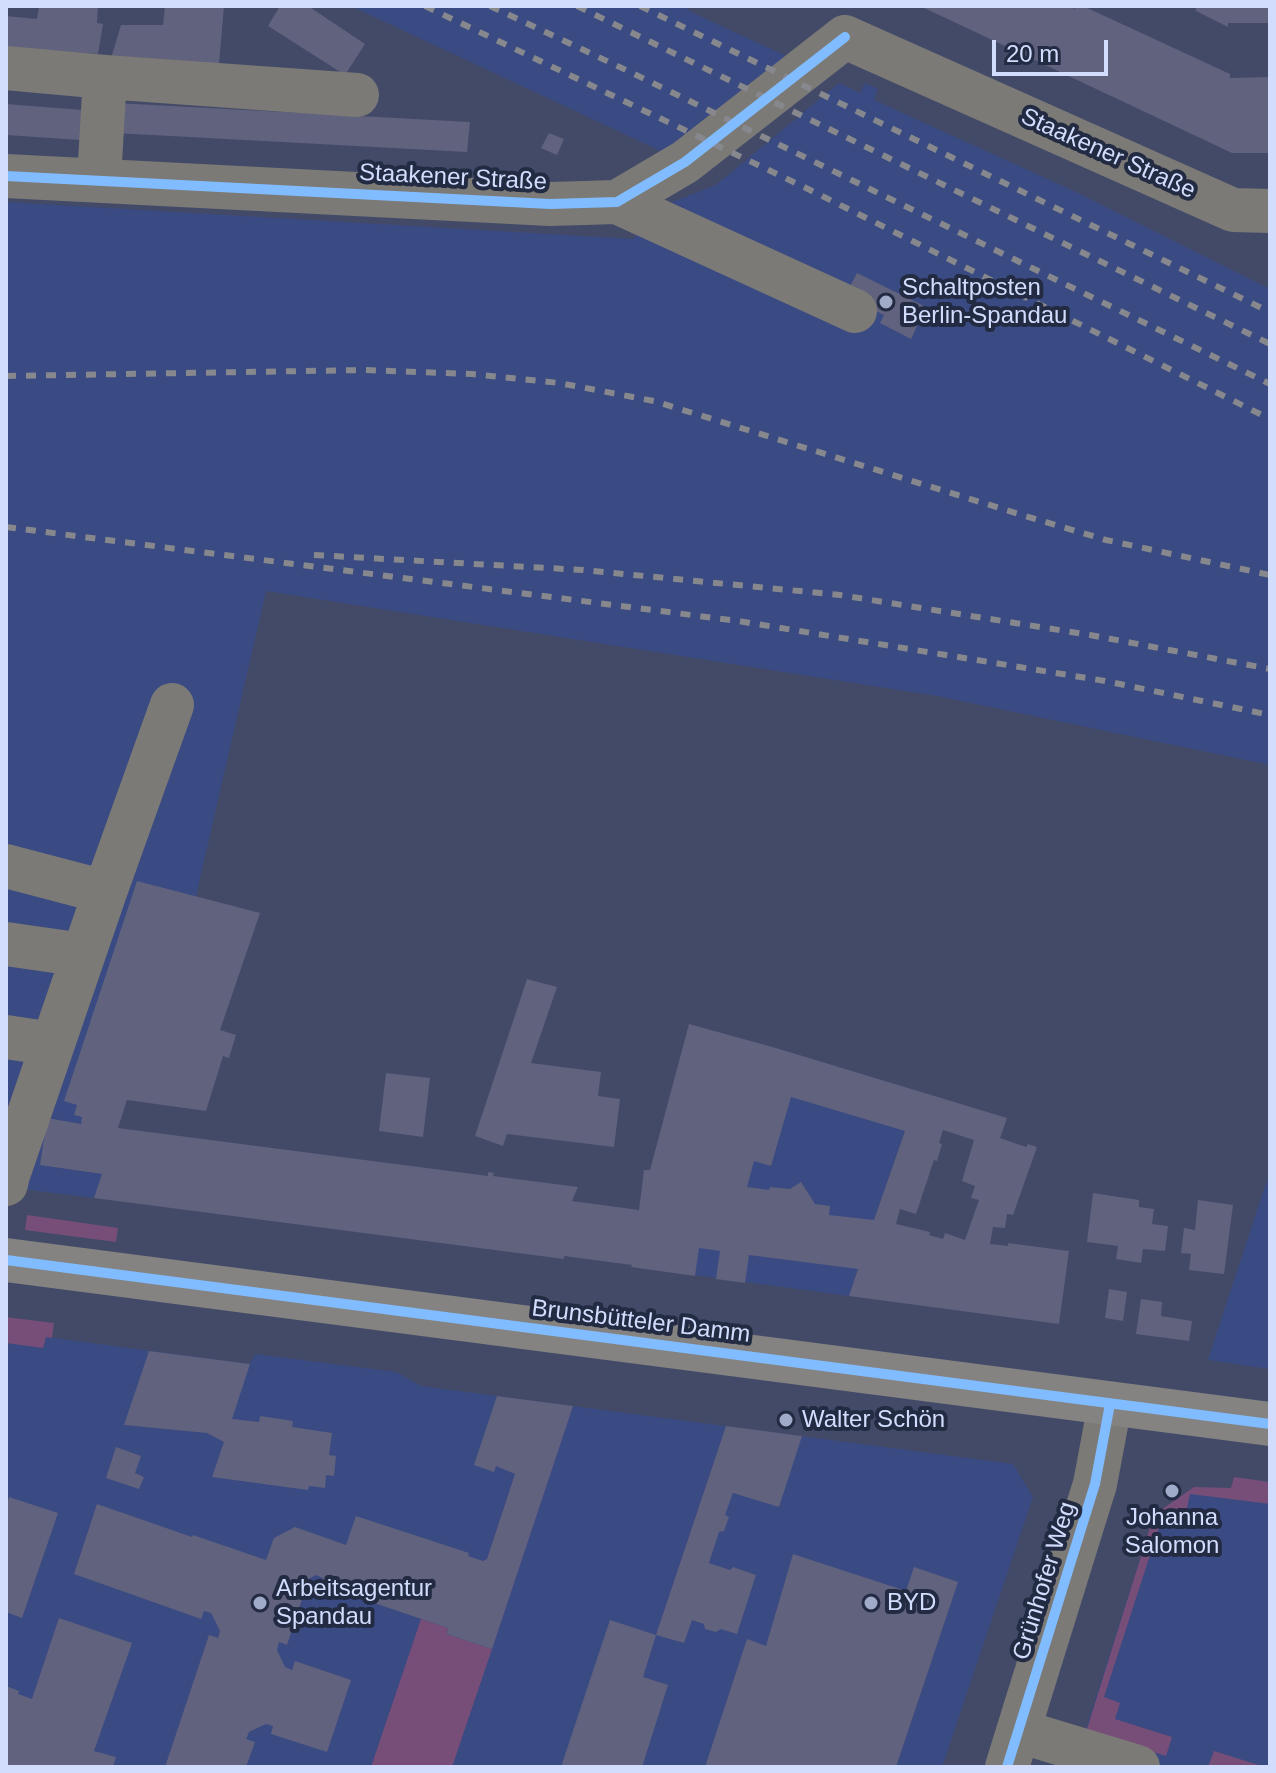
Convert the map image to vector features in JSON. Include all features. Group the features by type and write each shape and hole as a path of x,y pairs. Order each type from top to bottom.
{"main road":[{"name":"Brunsbütteler Damm","path":"6,1260 1270,1424"}],"street":[{"name":"Staakener Straße","path":"6,176 550,204 617,202 685,162 851,21 1233,210 1270,211"},
{"path":"6,68 357,95"},
{"path":"99,179 105,77"},
{"path":"617,202 855,311"},
{"path":"6,1184 13,1135 53,1044 172,705"},
{"path":"6,866 105,892"},
{"path":"6,944 83,955"},
{"path":"6,1037 53,1044"},
{"name":"Grünhofer Weg","path":"1013,1749 1095,1484 1110,1404"},
{"path":"1013,1749 1066,1746 1138,1767"},
{"path":"1066,1746 1117,1767"}],"shaded area":[{"path":"351,6 684,6 786,56 665,153"},
{"path":"839,83 860,93 865,83 878,89 874,100 1074,191 1270,289 1270,765 937,696 266,591 196,896 94,1198 6,1187 6,202 633,239 670,203 716,185"},
{"path":"776,1048 918,1091 849,1296 658,1270"},
{"path":"1270,1173 1270,1369 1208,1360 1262,1195"},
{"path":"27,1215 118,1228 116,1242 25,1230"},
{"path":"6,1317 54,1323 52,1338 46,1337 43,1348 6,1343"},
{"path":"46,1337 250,1364 255,1354 396,1372 421,1386 1013,1464 1033,1497 942,1767 6,1767 6,1343 43,1348"},
{"path":"1234,1477 1270,1482 1270,1767 1074,1767 1153,1518 1194,1487 1231,1488"},
{"path":"1234,1477 1270,1482 1270,1504 1190,1494 1185,1518 1180,1521 1162,1518 1104,1697 1120,1703 1115,1719 1172,1737 1166,1756 1086,1732 1153,1518 1194,1487 1231,1488"},
{"path":"421,1619 448,1628 447,1634 492,1649 452,1767 371,1767"},
{"path":"1214,1751 1265,1767 1208,1767"}],"building":[{"path":"39,6 98,6 97,23 103,24 98,54 6,47 6,16 37,19"},
{"path":"165,6 224,6 219,64 112,59 121,25 163,25"},
{"path":"280,6 308,6 365,44 345,75 268,26"},
{"path":"920,6 1069,6 1075,9 1076,6 1083,6 1230,74 1230,78 1270,77 1270,153 1232,153"},
{"path":"1196,6 1270,6 1270,23 1228,23 1228,27 1196,11"},
{"path":"116,103 470,122 467,152 115,133"},
{"path":"6,104 82,110 80,140 6,135"},
{"path":"549,133 564,139 557,155 541,148"},
{"name":"Schaltposten Berlin-Spandau","path":"857,273 926,307 911,339 880,323 884,315 845,296"},
{"path":"137,881 260,913 220,1030 236,1035 229,1058 223,1056 206,1111 127,1100 118,1128 488,1176 488,1172 494,1173 493,1176 578,1187 572,1201 639,1210 644,1170 650,1170 689,1024 1007,1118 1000,1138 1026,1147 1028,1144 1037,1147 1013,1215 1007,1214 1005,1228 993,1227 990,1244 1008,1246 1008,1243 1069,1251 1059,1324 849,1296 858,1269 749,1255 745,1283 716,1279 720,1251 699,1248 695,1276 564,1256 564,1259 94,1198 102,1174 40,1165 47,1118 81,1124 82,1117 74,1115 77,1105 64,1101","holes":["791,1097 905,1131 874,1220 829,1215 830,1206 815,1204 801,1182 790,1189 747,1187 754,1161 771,1166","943,1130 974,1140 962,1181 975,1186 971,1198 979,1200 965,1240 945,1233 943,1239 929,1235 930,1232 896,1224 900,1209 916,1214 934,1160 937,1161"]},
{"path":"527,979 557,987 531,1063 601,1072 598,1096 620,1099 614,1147 507,1134 503,1146 475,1136"},
{"path":"386,1073 430,1078 423,1137 379,1131"},
{"path":"1093,1193 1139,1200 1139,1207 1154,1209 1152,1224 1168,1226 1165,1251 1143,1249 1141,1263 1116,1259 1118,1246 1087,1242"},
{"path":"1198,1200 1233,1205 1224,1274 1189,1270 1191,1254 1181,1253 1184,1228 1195,1230"},
{"path":"1109,1289 1127,1292 1123,1321 1105,1318"},
{"path":"1141,1299 1162,1302 1161,1316 1192,1321 1189,1341 1136,1334"},
{"path":"149,1351 250,1364 232,1419 259,1422 260,1416 293,1421 292,1427 332,1433 329,1455 336,1456 334,1476 326,1475 325,1488 309,1486 308,1490 212,1477 224,1442 207,1433 124,1425"},
{"path":"497,1396 573,1406 492,1649 447,1634 448,1628 321,1585 323,1578 316,1575 299,1584 296,1591 304,1593 287,1645 279,1642 277,1650 285,1667 292,1670 295,1661 351,1680 327,1752 271,1734 273,1726 266,1724 249,1732 246,1739 255,1742 246,1767 165,1767 209,1635 218,1638 220,1631 211,1613 204,1611 201,1619 74,1574 97,1504 266,1560 274,1538 295,1527 346,1545 356,1516 469,1553 468,1556 483,1561 487,1559 515,1474 496,1466 494,1472 474,1465"},
{"path":"726,1426 802,1436 779,1507 733,1493 725,1515 729,1517 724,1531 719,1532 709,1563 756,1575 737,1634 721,1629 716,1632 705,1629 704,1624 692,1620 684,1643 656,1635"},
{"path":"116,1447 141,1456 135,1473 144,1477 139,1489 106,1478"},
{"path":"6,1498 58,1513 22,1618 6,1612"},
{"path":"793,1554 906,1591 914,1567 958,1582 896,1767 705,1767 747,1639 766,1646"},
{"path":"59,1618 132,1643 94,1751 116,1757 113,1767 6,1767 6,1686 32,1699"},
{"path":"610,1620 656,1635 643,1677 668,1685 642,1767 561,1767"}],"railway":[{"path":"425,6 804,187 1270,419"},
{"path":"490,6 1270,384"},
{"path":"577,6 1270,344"},
{"path":"640,6 1270,312"},
{"path":"6,376 364,370 472,374 559,383 654,401 1106,540 1270,575"},
{"path":"6,527 738,621 1105,681 1270,715"},
{"path":"314,555 583,570 840,595 1090,635 1270,669"}],"cycle path":[{"path":"6,176 550,204 617,202 685,162 845,37"},
{"path":"6,1260 1270,1424"},
{"path":"1007,1767 1095,1484 1110,1404"}],"place":[{"name":"Schaltposten Berlin-Spandau","path":"886,302"},
{"name":"Walter Schön","path":"786,1420"},
{"name":"Johanna Salomon","path":"1172,1491"},
{"name":"Arbeitsagentur Spandau","path":"260,1603"},
{"name":"BYD","path":"871,1603"}]}
